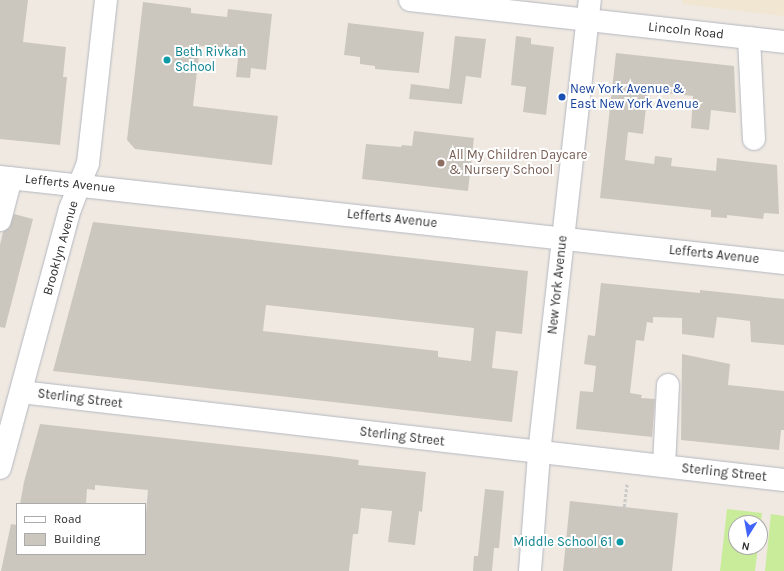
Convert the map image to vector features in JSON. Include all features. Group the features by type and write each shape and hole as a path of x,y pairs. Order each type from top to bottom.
{"street":[{"name":"Brooklyn Avenue","path":"0,468 70,209 88,163 106,0"},
{"name":"Lincoln Road","path":"410,0 589,10 749,38 784,42"},
{"name":"New York Avenue","path":"530,571 539,453 589,10"},
{"path":"749,38 754,139"},
{"name":"Lefferts Avenue","path":"5,178 784,263"},
{"path":"0,220 5,178"},
{"path":"664,466 668,385"},
{"name":"Sterling Street","path":"21,392 539,453 784,480"}],"path":[{"path":"624,507 627,484"}],"shaded area":[{"path":"683,0 784,0 784,16 682,4"}],"green space":[{"path":"727,509 762,513 762,515 728,515 728,555 757,555 755,571 720,571"},
{"path":"771,514 784,516 784,571 765,571 767,555 768,555"}],"building":[{"path":"0,0 28,0 23,42 66,47 63,77 67,77 60,145 0,139"},
{"name":"Beth Rivkah School","path":"143,2 191,8 191,13 227,17 228,9 272,14 266,70 251,68 250,78 236,77 239,50 200,46 193,106 278,116 272,165 135,149 127,140"},
{"path":"348,23 424,32 419,73 375,69 375,66 360,64 360,57 344,55"},
{"path":"455,36 486,39 481,78 466,76 462,104 409,99 411,84 449,89"},
{"path":"516,36 531,38 531,44 554,47 546,115 523,112 526,87 511,85"},
{"path":"616,53 734,66 736,113 711,110 709,130 691,128 693,96 648,91 643,134 628,132 625,160 654,164 655,156 672,158 671,166 716,171 717,158 777,165 779,214 764,213 763,219 727,215 727,218 711,217 711,210 600,198"},
{"name":"All My Children Daycare & Nursery School","path":"414,131 474,138 468,191 362,179 366,144 401,147 402,145 412,146"},
{"path":"14,214 33,219 5,328 0,327 0,245 3,232 9,228"},
{"path":"93,222 528,271 522,334 496,331 492,368 518,371 512,422 53,371","holes":["266,305 474,328 471,361 438,357 438,351 263,331"]},
{"path":"601,283 700,293 700,290 784,299 784,345 751,342 750,321 717,317 714,338 682,334 682,318 653,317 653,323 647,322 644,341 636,340 630,393 642,395 641,398 655,399 652,437 576,429 580,391 593,392 596,366 584,364 588,335 595,336"},
{"path":"682,354 730,364 728,385 784,391 784,430 781,430 779,450 681,440"},
{"path":"40,424 329,456 359,460 358,465 426,472 422,512 419,511 415,545 388,542 392,511 361,508 358,534 353,534 349,571 1,571 11,524 16,525 16,555 146,555 146,513 148,490 95,485 95,490 87,489 86,503 20,503 24,482"},
{"path":"485,489 504,491 499,548 494,548 492,571 473,571 474,556 478,556"},
{"name":"Middle School 61","path":"570,501 678,513 672,571 563,571"}],"place":[{"name":"Beth Rivkah School","path":"167,60"},
{"name":"New York Avenue & East New York Avenue","path":"562,97"},
{"name":"All My Children Daycare & Nursery School","path":"441,163"},
{"name":"Middle School 61","path":"620,542"}]}
